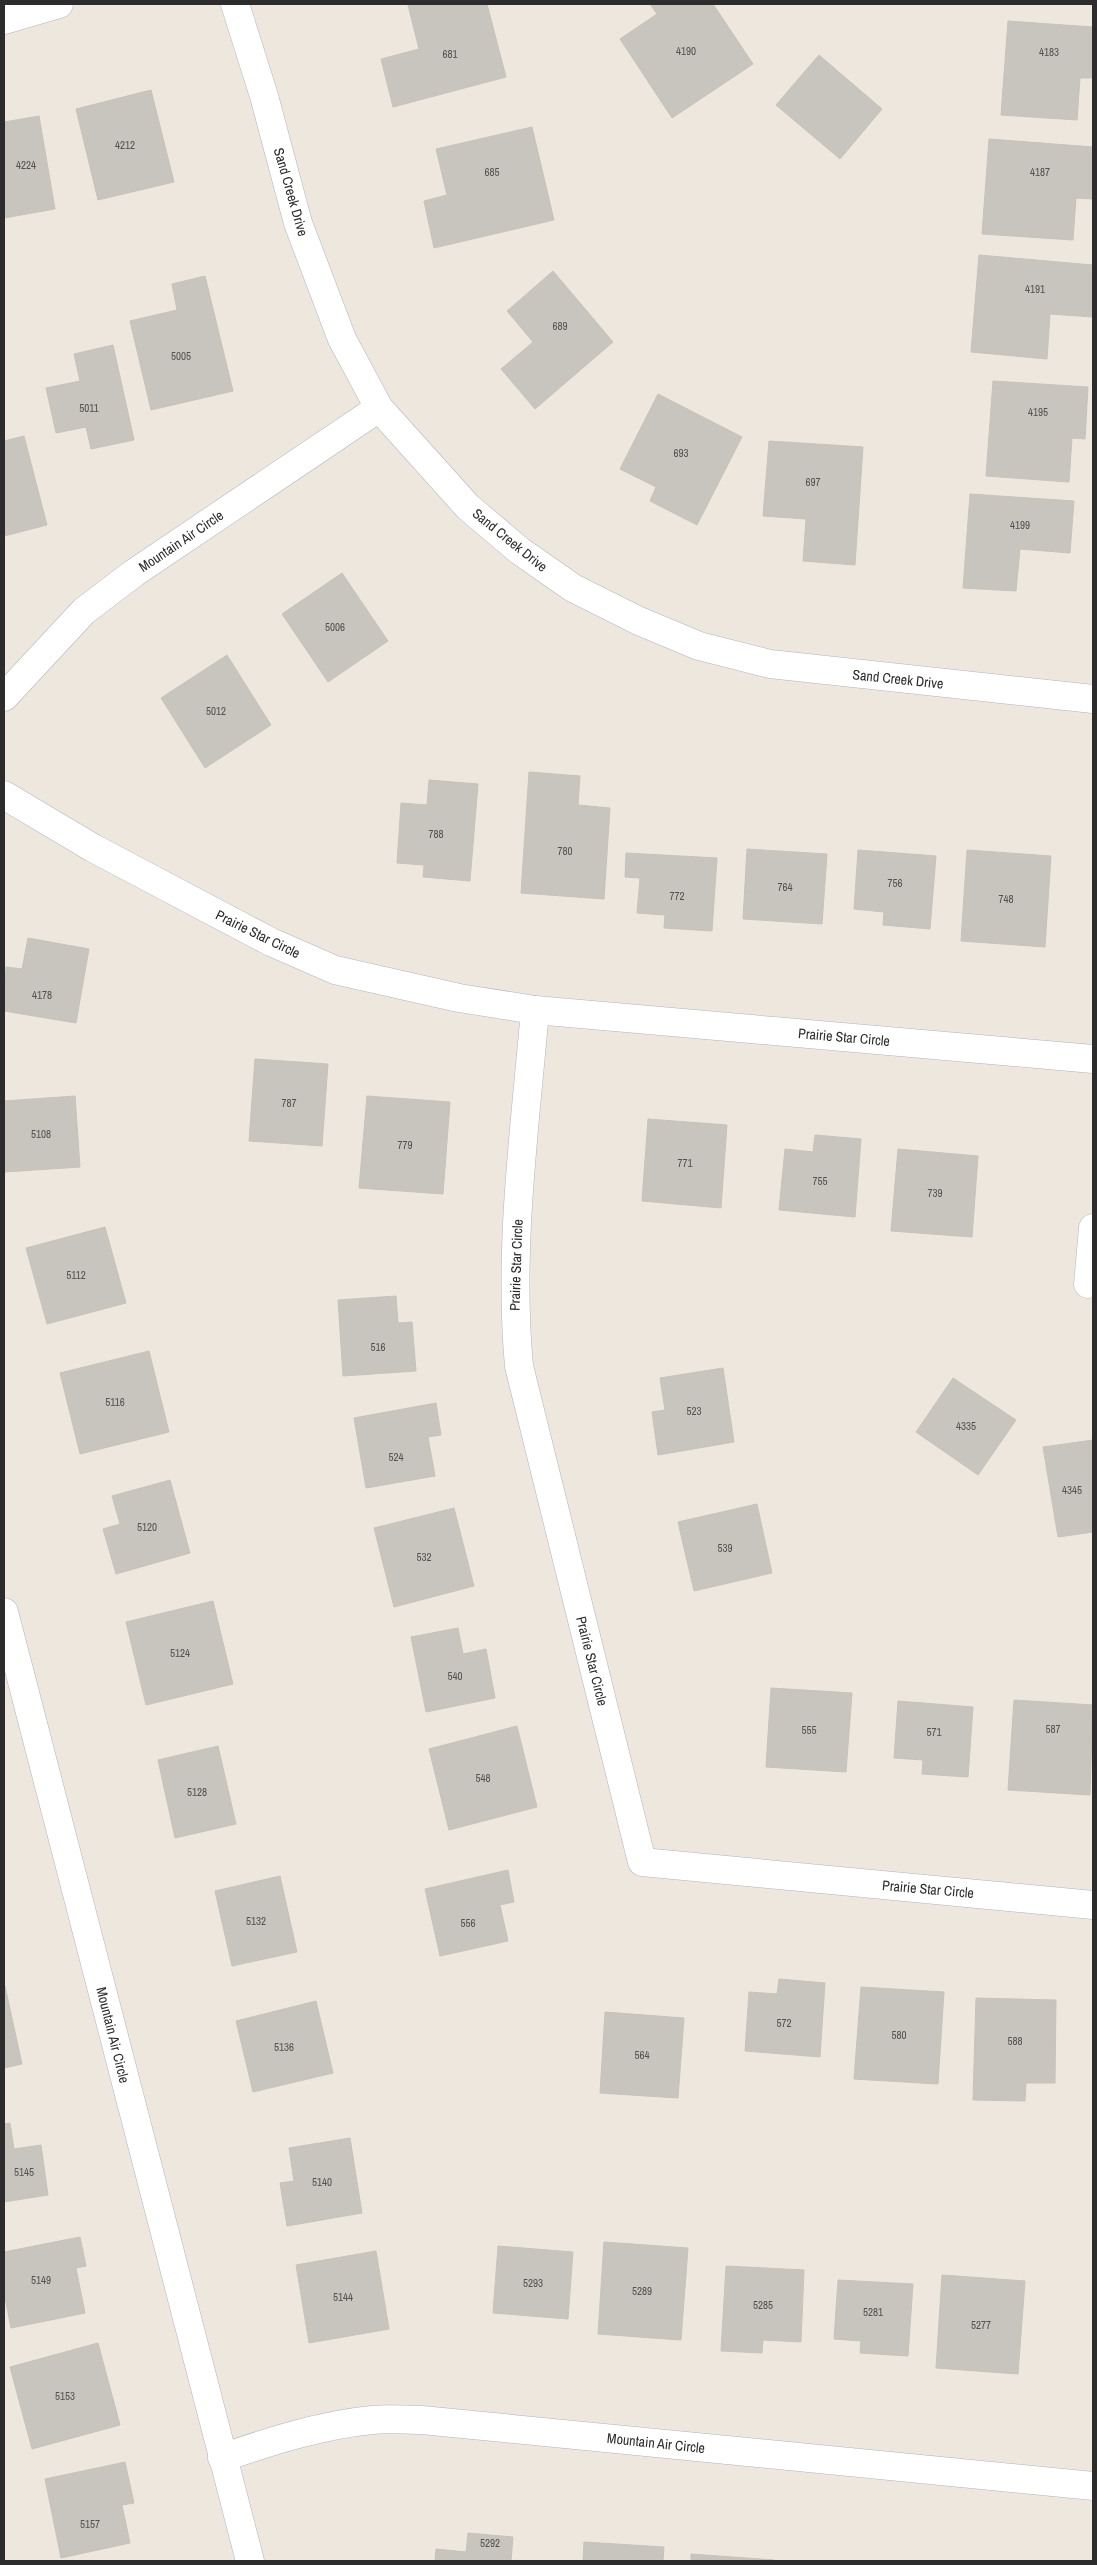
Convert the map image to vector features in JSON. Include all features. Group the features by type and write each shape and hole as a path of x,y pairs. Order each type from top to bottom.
{"street":[{"path":"4,20 59,4"},
{"name":"Sand Creek Drive","path":"236,4 264,96 298,223 342,339 379,408 468,506 520,551 573,588 639,621 699,646 770,664 1093,699"},
{"name":"Mountain Air Circle","path":"4,697 84,611 134,573 379,408"},
{"name":"Prairie Star Circle","path":"4,795 93,848 271,942 335,970 450,996 535,1010 1093,1059"},
{"name":"Prairie Star Circle","path":"535,1010 514,1258 514,1315 519,1366 642,1862 1093,1905"},
{"path":"1088,1284 1093,1228"},
{"name":"Mountain Air Circle","path":"4,1612 250,2561"},
{"name":"Mountain Air Circle","path":"222,2458 274,2440 327,2427 372,2420 422,2420 1093,2481"}],"building":[{"path":"487,4 506,77 393,107 381,59 419,49 408,5"},
{"path":"650,4 713,4 753,64 672,118 620,39 657,14"},
{"path":"1008,21 1093,27 1093,78 1080,78 1077,120 1001,115"},
{"path":"819,55 882,109 840,159 776,105"},
{"path":"151,90 174,182 98,200 76,109"},
{"path":"39,116 55,209 4,218 4,122"},
{"path":"532,127 554,220 434,248 424,201 447,195 436,149"},
{"path":"989,139 1093,147 1093,199 1076,198 1073,240 982,234"},
{"path":"979,255 1093,265 1093,317 1050,314 1047,359 971,352"},
{"path":"553,271 613,342 535,409 501,369 533,342 507,311"},
{"path":"205,276 233,391 151,410 130,321 177,310 172,284"},
{"path":"113,345 134,440 91,449 86,427 56,433 46,388 80,381 74,354"},
{"path":"993,381 1088,387 1085,439 1072,438 1069,482 986,476"},
{"path":"658,394 742,437 697,525 650,501 656,487 620,469"},
{"path":"24,436 47,525 4,536 4,441"},
{"path":"769,441 863,447 855,565 803,561 806,519 763,516"},
{"path":"970,494 1074,501 1070,553 1020,549 1016,591 963,588"},
{"path":"342,573 388,641 328,682 282,614"},
{"path":"227,655 271,725 205,768 161,698"},
{"path":"529,772 580,776 578,805 610,808 604,899 521,893"},
{"path":"429,780 478,784 470,881 423,877 424,865 397,863 401,803 427,805"},
{"path":"747,849 827,854 822,924 743,919"},
{"path":"858,850 936,856 930,929 883,925 884,912 854,909"},
{"path":"967,850 1051,856 1045,947 961,941"},
{"path":"626,853 717,858 712,931 664,928 665,915 637,913 640,878 625,877"},
{"path":"28,938 89,949 76,1023 4,1011 6,967 22,969"},
{"path":"255,1059 328,1064 322,1146 249,1141"},
{"path":"75,1096 80,1167 4,1172 4,1101"},
{"path":"367,1096 450,1102 443,1194 359,1188"},
{"path":"648,1119 727,1125 721,1208 642,1201"},
{"path":"815,1135 861,1139 855,1217 779,1210 785,1149 813,1152"},
{"path":"898,1149 978,1156 972,1237 891,1231"},
{"path":"105,1227 126,1303 47,1324 26,1248"},
{"path":"396,1296 398,1323 412,1322 416,1371 343,1376 338,1300"},
{"path":"149,1351 169,1432 80,1454 60,1373"},
{"path":"723,1368 734,1442 658,1455 652,1412 665,1410 660,1378"},
{"path":"953,1378 1016,1420 978,1475 916,1432"},
{"path":"436,1403 441,1435 428,1437 435,1476 366,1488 354,1418"},
{"path":"1093,1440 1093,1532 1058,1537 1043,1447"},
{"path":"170,1480 190,1553 116,1574 103,1529 120,1524 112,1496"},
{"path":"757,1504 772,1573 694,1591 678,1522"},
{"path":"454,1508 474,1586 394,1607 374,1528"},
{"path":"213,1601 233,1684 146,1705 126,1622"},
{"path":"458,1628 463,1654 486,1649 495,1698 426,1712 411,1637"},
{"path":"771,1688 852,1693 846,1772 766,1767"},
{"path":"1014,1700 1093,1705 1090,1795 1008,1790"},
{"path":"898,1701 973,1707 968,1777 922,1774 923,1760 894,1758"},
{"path":"517,1726 537,1807 449,1830 429,1749"},
{"path":"218,1746 236,1824 175,1838 158,1760"},
{"path":"508,1870 514,1902 500,1905 508,1941 440,1956 425,1889"},
{"path":"280,1876 297,1952 232,1966 215,1891"},
{"path":"779,1979 825,1983 820,2057 745,2051 749,1992 777,1994"},
{"path":"4,1987 22,2064 4,2068"},
{"path":"861,1987 944,1992 938,2084 854,2079"},
{"path":"976,1998 1056,2000 1055,2083 1026,2083 1025,2101 973,2100"},
{"path":"316,2001 333,2073 253,2092 236,2021"},
{"path":"605,2012 684,2018 678,2098 600,2093"},
{"path":"10,2123 14,2149 41,2145 48,2195 4,2202 4,2124"},
{"path":"350,2138 362,2213 287,2226 280,2183 294,2181 289,2148"},
{"path":"80,2237 86,2266 76,2268 85,2313 11,2328 4,2292 4,2252"},
{"path":"604,2242 688,2248 681,2340 598,2334"},
{"path":"498,2246 573,2252 568,2319 493,2313"},
{"path":"376,2251 389,2329 309,2343 296,2265"},
{"path":"726,2266 804,2270 801,2342 763,2340 762,2353 721,2351"},
{"path":"942,2275 1025,2281 1018,2374 936,2368"},
{"path":"838,2280 913,2284 908,2356 860,2353 861,2341 834,2339"},
{"path":"98,2343 120,2425 32,2449 10,2367"},
{"path":"125,2462 134,2503 122,2505 130,2543 61,2558 45,2479"},
{"path":"468,2533 513,2537 511,2561 435,2561 436,2549 466,2552"},
{"path":"584,2542 664,2547 663,2561 583,2561"},
{"path":"691,2554 774,2560 691,2561"}]}
